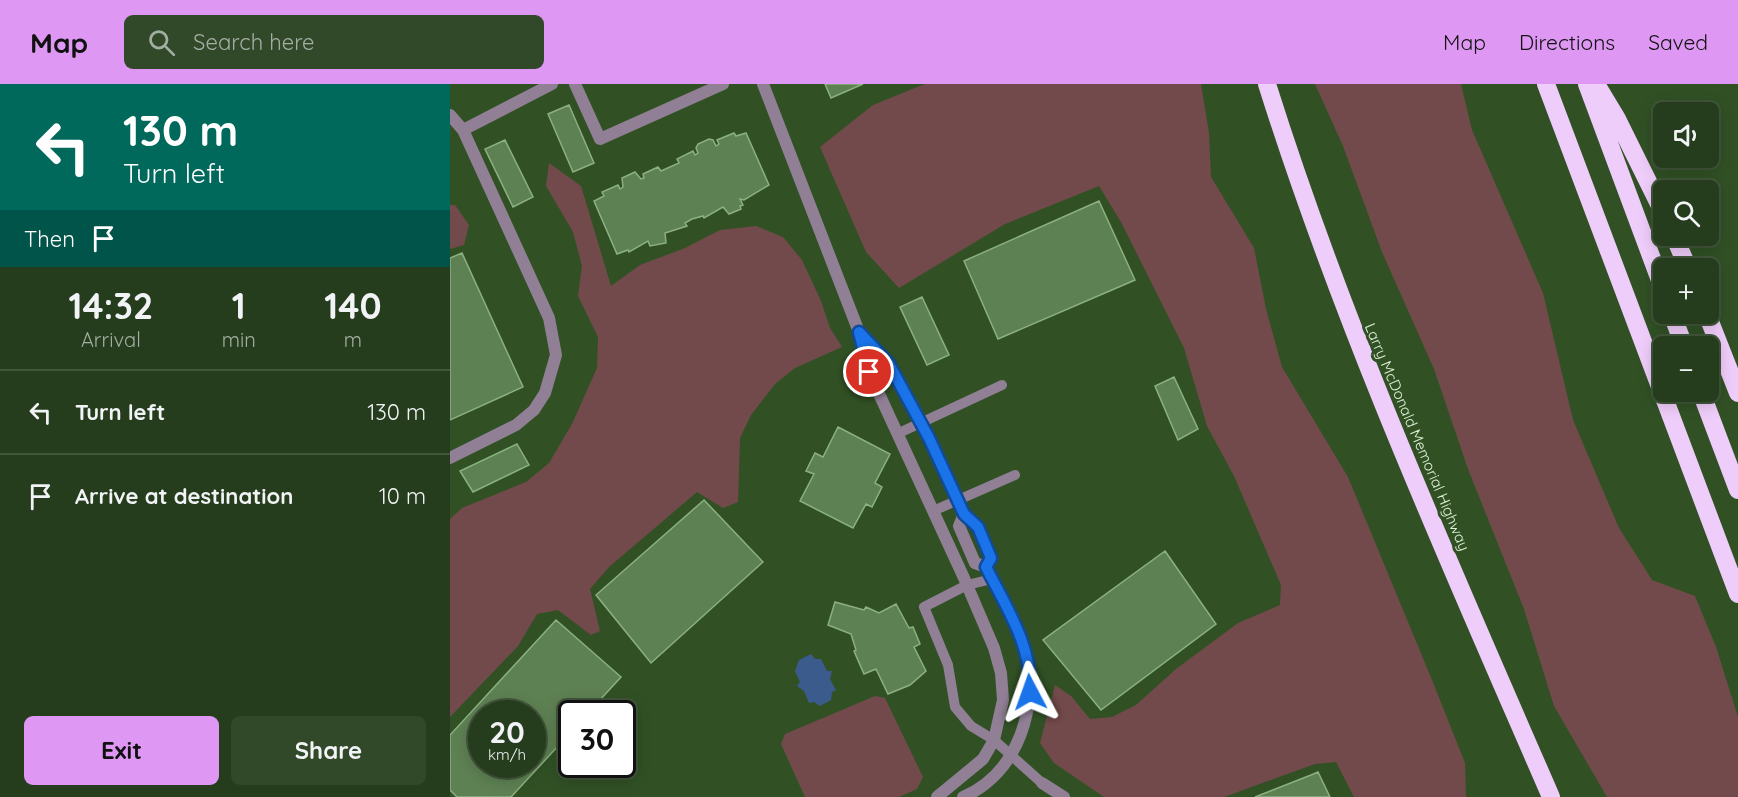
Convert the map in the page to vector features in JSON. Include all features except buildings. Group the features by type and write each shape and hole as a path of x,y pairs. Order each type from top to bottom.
{"highway":[{"name":"Larry McDonald Memorial Highway","path":"1267,84 1296,177 1363,358 1551,797"},
{"path":"1546,84 1738,594"},
{"path":"1587,84 1653,261"},
{"path":"1596,84 1617,119 1653,192"},
{"path":"1711,324 1738,393"},
{"path":"1705,402 1738,490"}],"street":[{"path":"463,130 552,84"},
{"path":"575,84 600,140 723,84"},
{"path":"763,84 859,332 869,372 967,585 994,648 1001,673 1003,700 994,740 984,759 937,797"},
{"path":"450,115 463,130 549,318 556,355 545,393 534,410 516,425 450,458"},
{"path":"859,332 889,364 964,514 978,527 991,558 986,567"},
{"path":"963,797 993,780 1010,756 1029,707 1031,677 1025,648 986,567 975,563 959,526 964,514"},
{"path":"1042,783 1051,797"},
{"path":"1042,783 1064,797"}],"lane":[{"path":"899,433 1002,385"},
{"path":"933,511 1015,475"},
{"path":"992,579 967,585 924,607 948,665 956,707 971,726 994,740 1042,783"}],"shaded area":[{"path":"925,84 1201,84 1209,133 1211,177 1254,248 1266,309 1282,367 1348,477 1432,680 1465,763 1466,797 1354,797 1336,762 1315,764 1224,797 1104,797 1054,763 1040,743 1055,685 1071,696 1090,719 1112,717 1136,705 1176,669 1238,623 1280,605 1281,585 1234,476 1207,426 1184,348 1121,222 1099,186 1005,224 899,288 866,252 820,147 873,105"},
{"path":"1315,84 1461,84 1472,130 1543,293 1573,420 1619,528 1652,580 1695,596 1716,647 1738,717 1738,797 1607,797 1554,706 1524,609 1468,469 1434,369 1382,252 1343,146"},
{"path":"549,163 581,186 611,286 640,265 685,248 720,230 756,226 783,237 802,260 821,301 830,328 842,347 795,368 775,384 751,415 740,438 738,502 723,508 697,492 609,567 590,589 600,631 591,635 558,610 537,614 518,646 450,717 450,519 462,508 526,482 549,463 572,424 597,368 598,337 578,296 582,266 573,232 546,186"},
{"path":"450,205 455,205 469,225 464,245 450,249"},
{"path":"875,696 885,698 923,777 917,789 899,797 805,797 781,744 785,734"}],"water":[{"path":"811,654 815,659 821,659 827,671 832,671 830,679 836,690 832,692 831,700 820,706 814,702 809,703 804,691 797,686 800,682 795,671 799,660"}],"route":[{"path":"869,372 859,332 889,364 929,438 964,514 978,527 991,558 986,567 1025,648 1031,677 1030,692"}]}
